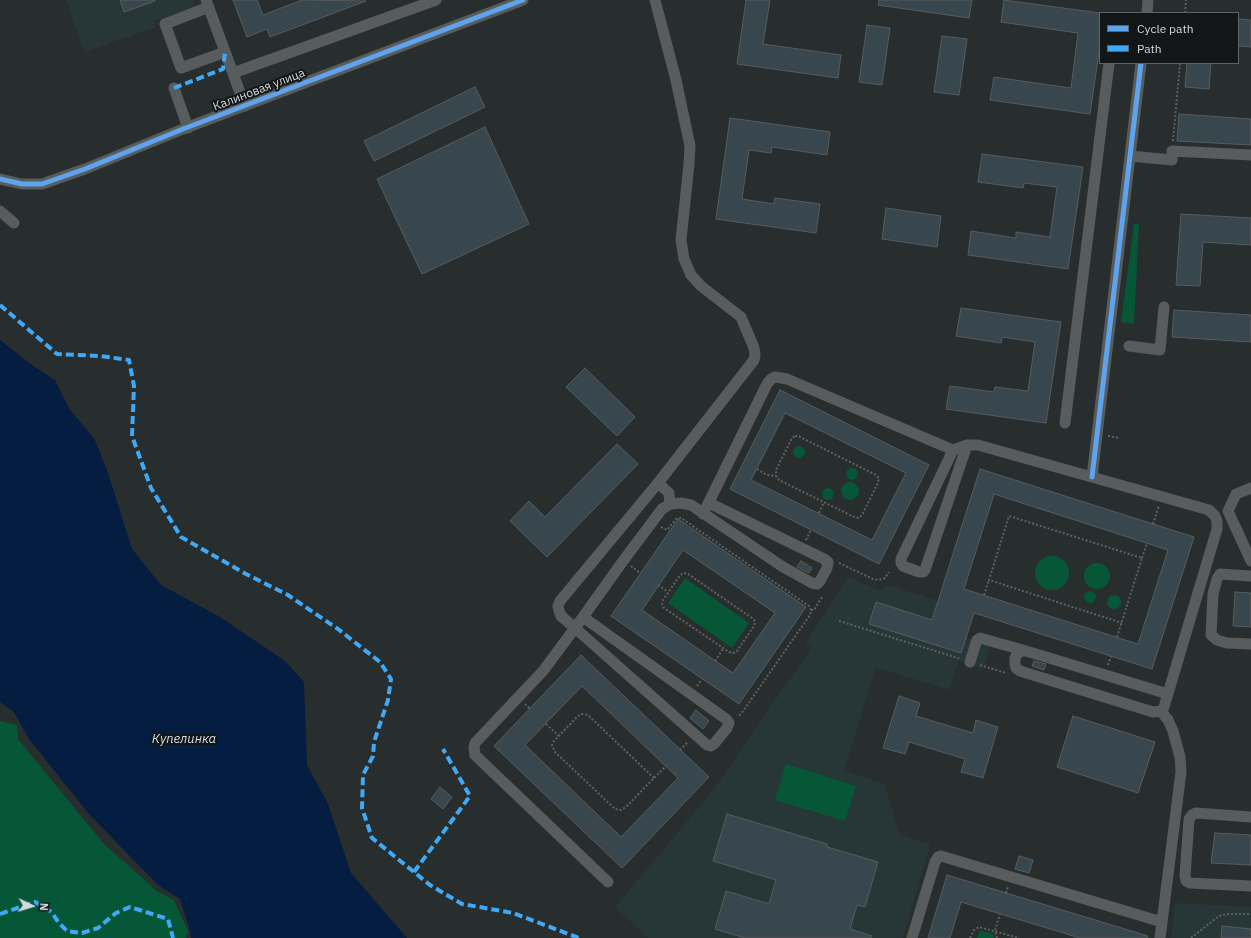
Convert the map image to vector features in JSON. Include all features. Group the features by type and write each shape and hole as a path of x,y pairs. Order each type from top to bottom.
{"street":[{"path":"233,73 436,0"},
{"name":"Калиновая улица","path":"0,179 22,184 42,184 85,169 523,0"},
{"path":"583,617 726,719 729,723 727,728 714,744 711,746 707,745 561,616 558,606 560,601 658,482 751,365 755,355 741,316 701,286 691,275 684,259 681,240 690,146 676,80 655,0"},
{"path":"1147,12 1148,0"},
{"path":"225,52 181,68 165,24 207,4 233,73 245,106"},
{"path":"1066,423 1109,64"},
{"path":"1092,477 1141,64"},
{"path":"174,88 188,128"},
{"path":"1130,156 1172,160 1172,151 1251,155"},
{"path":"0,211 14,223"},
{"path":"1129,346 1160,350 1164,307"},
{"path":"703,514 767,384 775,377 787,379 953,450 967,445 978,445 1209,510 1215,516 1217,529 1168,694 1164,707 1161,711 1153,712 1020,671 1016,668 1015,658 1017,654 1022,651 1026,651"},
{"path":"953,450 900,559 903,566 919,572 923,572 925,570 967,445"},
{"path":"658,482 669,493 670,504"},
{"path":"1215,516 1228,511 1236,494 1251,488"},
{"path":"608,882 476,755 474,751 475,743 544,671 662,509 670,504 681,503 691,505 783,567 812,583 817,584 820,581 827,568 828,562 824,559 708,503"},
{"path":"1228,511 1251,561"},
{"path":"1251,576 1220,574 1213,594 1211,635 1217,640 1227,643 1251,644"},
{"path":"970,662 977,640 980,638 1168,694"},
{"path":"1160,938 1181,772 1180,757 1173,731 1168,720 1161,711"},
{"path":"1251,817 1196,813 1192,815 1189,819 1185,876 1186,880 1190,883 1251,886"},
{"path":"912,938 935,862 941,856 1162,922"}],"path":[{"path":"1185,12 1186,0"},
{"path":"1172,151 1180,64"},
{"path":"795,436 798,436 855,464 879,478 862,515 859,518 824,502 779,480 776,476 776,470 792,438 795,436"},
{"path":"1104,436 1120,438"},
{"path":"757,469 767,475 776,476"},
{"path":"1153,524 1161,497"},
{"path":"819,513 824,502"},
{"path":"984,595 1009,516 1142,558"},
{"path":"658,525 667,530 676,519 681,518 809,606 811,610"},
{"path":"707,536 709,532"},
{"path":"1117,637 1147,543"},
{"path":"733,554 736,550"},
{"path":"828,562 834,561 873,579 880,580 885,578 889,572"},
{"path":"684,573 688,574 752,618 755,622 754,626 737,650 733,653 724,649 664,608 662,604 663,600 680,575 684,573"},
{"path":"989,580 1122,622"},
{"path":"780,586 783,582"},
{"path":"658,586 668,592"},
{"path":"738,716 741,714 810,615 811,610 814,610 822,597"},
{"path":"839,621 1011,675"},
{"path":"715,661 724,649"},
{"path":"696,688 702,679"},
{"path":"654,778 585,714 581,714 577,717 558,736 552,745 554,752 615,809 621,810 626,807 666,766"},
{"path":"546,724 558,736"},
{"path":"997,938 995,931 1000,914"},
{"path":"1191,938 1219,916 1228,914 1251,914"},
{"path":"970,938 974,930 979,927 1019,938"}],"shaded area":[{"path":"66,0 193,0 195,7 154,21 156,27 84,52"},
{"path":"849,577 878,590 889,585 938,601 966,637 991,645 983,669 959,661 949,690 876,667 844,771 885,784 899,834 930,844 903,938 648,938 615,907 711,793 812,647 805,644"},
{"path":"1175,903 1251,907 1251,938 1171,938"}],"green space":[{"path":"1134,224 1139,224 1134,324 1121,322"},
{"path":"801,446 804,447 804,457 797,458 794,457 793,450 794,447"},
{"path":"854,468 857,469 857,479 850,480 847,479 846,472 847,469"},
{"path":"850,482 856,485 859,491 856,497 850,500 844,497 841,491 844,485"},
{"path":"830,488 833,489 833,499 826,500 823,499 822,492 823,489"},
{"path":"1055,556 1064,561 1068,566 1068,580 1064,585 1059,589 1049,590 1045,589 1036,580 1035,570 1036,566 1045,557"},
{"path":"1097,563 1106,567 1110,576 1106,585 1097,589 1088,585 1084,576 1088,567"},
{"path":"685,578 749,623 732,648 668,603"},
{"path":"1088,591 1092,591 1096,597 1092,603 1088,603 1084,599 1084,595"},
{"path":"1114,595 1119,597 1121,602 1119,607 1114,609 1109,607 1107,602 1109,597"},
{"path":"0,721 17,725 18,739 104,844 157,891 174,900 188,931 186,938 0,938"},
{"path":"786,764 856,786 845,821 775,800"},
{"path":"982,931 993,934 994,938 977,938 979,932"}],"water":[{"name":"Купелинка","path":"0,340 32,365 55,380 70,410 94,438 107,470 132,549 161,585 220,617 285,661 304,682 307,765 328,804 351,873 407,938 191,938 180,899 158,885 89,814 29,739 14,712 0,702"}],"building":[{"path":"120,0 155,0 155,1 124,12"},
{"path":"233,0 257,0 263,15 302,0 366,1 270,37 267,29 247,37"},
{"path":"746,0 770,0 763,44 841,55 838,78 737,64"},
{"path":"879,0 972,0 969,18 878,5"},
{"path":"1004,0 1099,13 1099,52 1090,114 990,100 994,77 1071,88 1078,33 1001,22"},
{"path":"1239,19 1251,20 1251,47 1239,46"},
{"path":"867,25 890,28 882,85 859,82"},
{"path":"942,36 967,39 959,95 934,92"},
{"path":"1187,64 1211,64 1209,89 1185,87"},
{"path":"475,87 485,107 374,161 364,141"},
{"path":"1179,114 1251,119 1251,145 1177,141"},
{"path":"730,118 830,132 827,155 772,147 771,153 749,150 742,199 774,204 775,198 820,204 816,233 716,219"},
{"path":"485,127 529,224 422,274 377,179"},
{"path":"982,154 1083,167 1068,269 968,255 971,231 1016,238 1016,232 1050,237 1057,187 1024,183 1023,188 978,182"},
{"path":"886,208 941,216 937,247 882,239"},
{"path":"1181,214 1251,218 1251,245 1203,242 1200,286 1176,285"},
{"path":"961,308 1061,322 1046,423 946,409 950,386 994,392 995,387 1028,391 1035,342 1002,337 1001,343 956,336"},
{"path":"1174,310 1251,315 1251,342 1172,337"},
{"path":"585,368 635,417 617,436 566,387"},
{"path":"780,390 929,465 879,564 730,489","holes":["785,413 906,473 872,540 751,480"]},
{"path":"617,444 638,464 547,557 510,521 529,501 545,517"},
{"path":"980,469 1194,537 1152,669 974,613 961,653 869,624 876,602 932,620","holes":["994,494 1168,550 1138,644 964,589"]},
{"path":"678,519 806,607 739,704 611,616","holes":["683,550 775,613 733,673 642,610"]},
{"path":"801,561 812,568 809,573 797,567"},
{"path":"1235,592 1251,593 1251,627 1233,626"},
{"path":"581,655 709,777 622,868 494,746","holes":["582,686 678,778 621,837 525,745"]},
{"path":"1034,661 1046,664 1044,670 1032,666"},
{"path":"899,696 920,703 916,716 973,733 976,720 998,727 983,778 961,772 965,759 909,742 905,754 883,748"},
{"path":"696,710 709,721 703,729 690,718"},
{"path":"1073,716 1155,742 1138,793 1057,767"},
{"path":"440,787 452,797 443,809 431,799"},
{"path":"727,814 827,844 827,847 878,862 865,907 857,905 850,929 872,936 871,938 745,938 715,929 726,891 769,904 776,880 713,861"},
{"path":"1215,833 1251,835 1251,865 1211,863"},
{"path":"1019,856 1033,860 1029,873 1015,869"},
{"path":"947,875 1148,936 1147,938 1080,938 961,902 950,938 928,938"},
{"path":"1222,926 1251,929 1251,938 1221,938"}],"marked path":[{"path":"174,88 223,69 225,52"},
{"path":"0,305 57,354 100,356 129,360 134,386 132,436 151,488 181,537 246,574 288,595 338,629 380,662 391,679 388,700 374,742 373,756 363,775 362,808 372,838 430,885 462,904 513,913 579,938"},
{"path":"414,872 470,796 443,749"},
{"path":"0,914 35,902 45,907 52,913 67,931 82,933 98,928 116,913 130,907 168,919 173,938"}],"cycle path":[{"path":"0,179 22,184 42,184 85,169 183,129 523,0"},
{"path":"1092,477 1141,64"}]}
